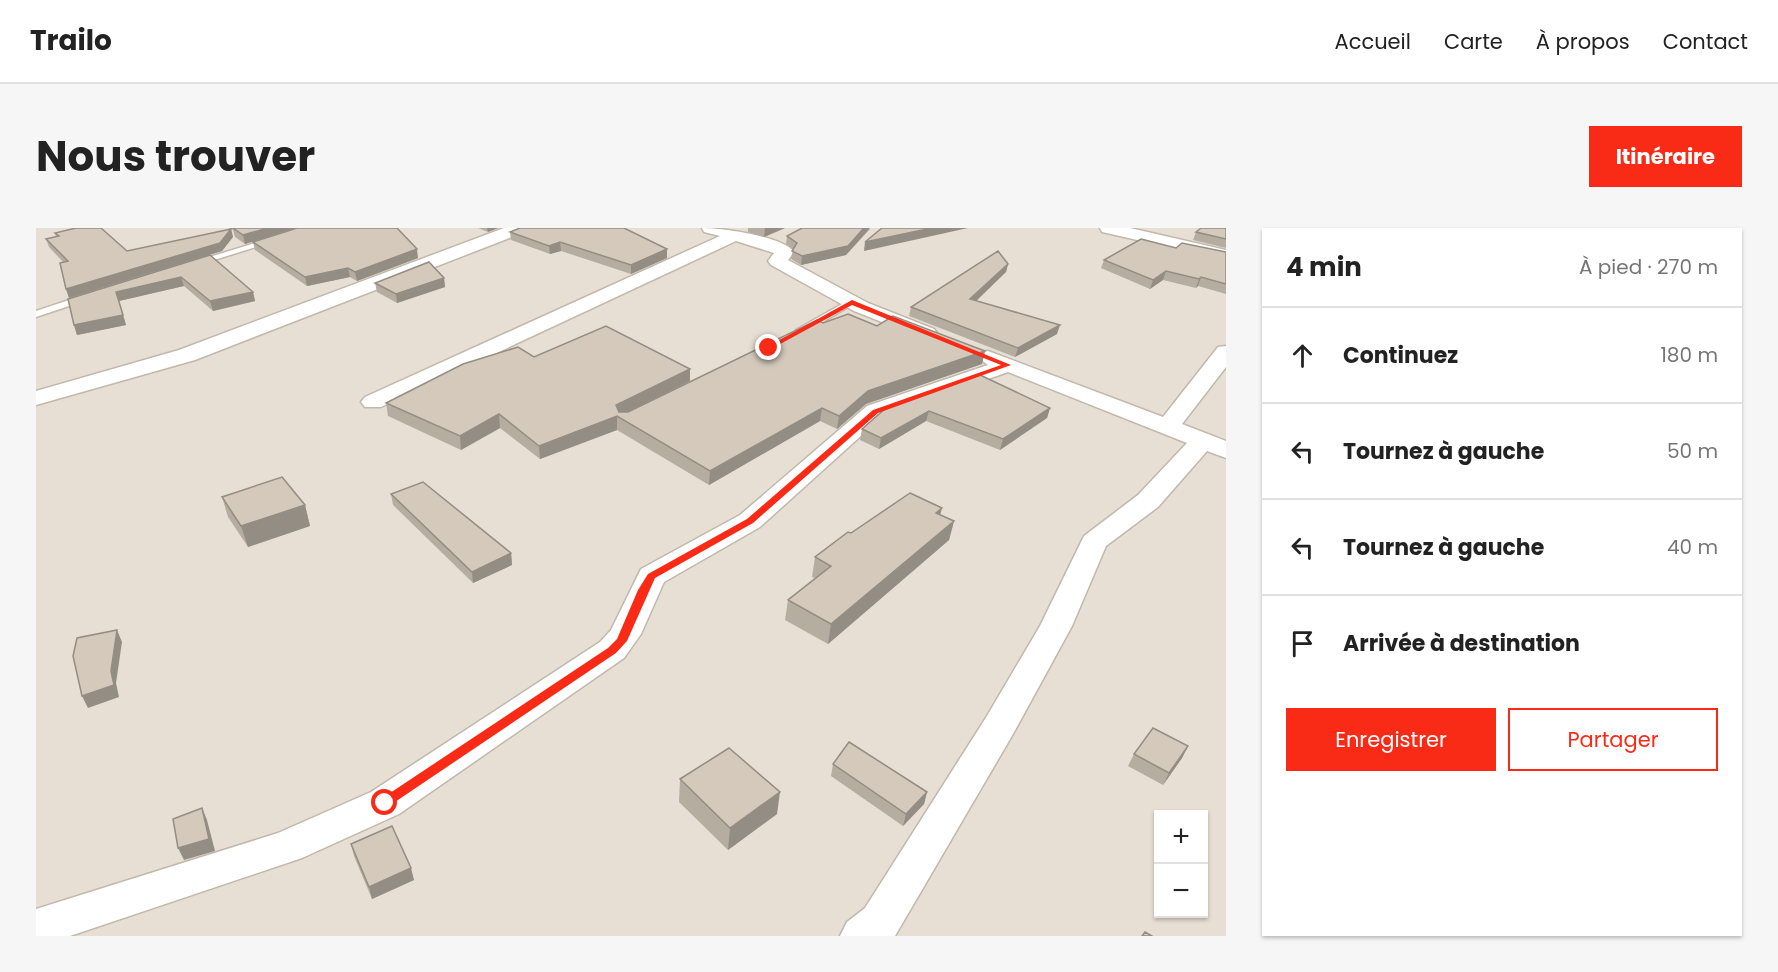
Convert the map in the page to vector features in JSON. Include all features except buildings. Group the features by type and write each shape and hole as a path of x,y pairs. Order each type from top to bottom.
{"street":[{"path":"36,398 187,355 519,228"},
{"path":"710,228 736,236 775,240 785,252 777,261 852,302 945,340"},
{"path":"1108,228 1226,255"},
{"path":"373,402 736,236"},
{"path":"862,936 880,922 1000,725 1056,626 1094,542 1148,501 1214,445 966,348"},
{"path":"1168,427 1226,352"},
{"path":"36,928 288,846 385,803 612,651 622,641 643,590 652,576 750,521 875,411 1008,365"}],"lane":[{"path":"180,268 313,228"},
{"path":"36,314 102,292"},
{"path":"789,336 852,302"}],"shaded area":[{"path":"36,228 1226,228 1226,936 36,936"}],"route":[{"path":"385,803 612,651 622,641 643,590 652,576 672,562 750,521 875,411 1008,365 852,302 769,348"}]}
